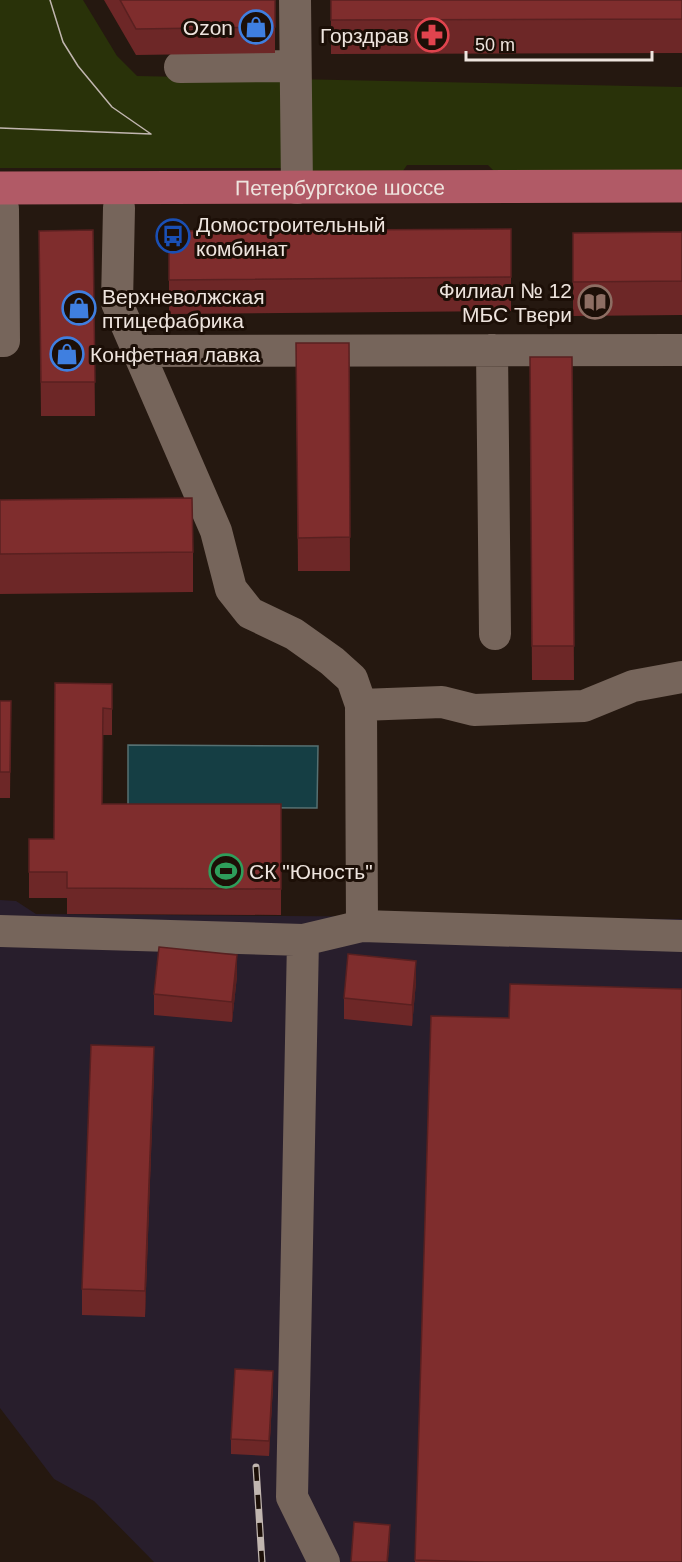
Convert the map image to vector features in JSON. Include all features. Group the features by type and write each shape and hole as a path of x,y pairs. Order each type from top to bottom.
{"main road":[{"name":"Петербургское шоссе","path":"1,202 119,199 297,188 682,186"},
{"name":"Петербургское шоссе","path":"119,199 682,207"}],"lane":[{"path":"295,0 297,188"},
{"path":"180,67 295,66"},
{"path":"119,199 117,303 216,531 231,589 250,613 294,634 332,661 352,679 361,705 362,926"},
{"path":"0,341 4,341 1,202"},
{"path":"492,350 495,634"},
{"path":"139,351 682,350"},
{"path":"361,705 442,702 474,710 584,706 633,686 682,677"},
{"path":"0,932 303,940 362,926 682,936"},
{"path":"303,940 292,1497 324,1562"}],"shaded area":[{"path":"0,900 16,901 36,914 682,919 682,1562 154,1562 94,1501 54,1479 0,1408"}],"green space":[{"path":"0,0 83,0 117,56 137,76 682,87 682,180 503,180 488,165 407,165 396,181 313,182 304,168 0,168"}],"water":[{"path":"128,745 318,746 317,808 128,807"}],"building":[{"path":"120,0 275,0 275,27 136,29"},
{"path":"331,0 682,0 682,19 331,20"},
{"path":"511,229 511,277 169,280 169,231"},
{"path":"93,230 95,382 41,382 39,231"},
{"path":"682,232 682,281 573,282 573,233"},
{"path":"296,343 349,343 350,537 298,538"},
{"path":"530,357 572,357 574,646 532,646"},
{"path":"192,498 193,552 0,554 0,500"},
{"path":"55,683 112,684 112,709 103,708 102,804 281,804 281,889 67,888 67,872 29,872 29,839 54,839"},
{"path":"0,701 11,701 10,772 0,772"},
{"path":"159,947 237,955 232,1002 154,994"},
{"path":"348,954 416,961 412,1005 344,998"},
{"path":"510,984 682,989 682,1562 415,1560 431,1016 509,1018"},
{"path":"91,1045 154,1047 145,1291 82,1289"},
{"path":"235,1369 273,1371 269,1441 231,1439"},
{"path":"354,1522 390,1525 387,1562 351,1562"}],"tram line":[{"path":"50,0 63,42 78,66 112,107 151,134"},
{"path":"0,128 151,134"}],"railway":[{"path":"256,1467 262,1562"}],"place":[{"name":"Ozon","path":"256,27"},
{"name":"Горздрав","path":"432,35"},
{"name":"Домостроительный комбинат","path":"173,236"},
{"name":"Филиал № 12 МБС Твери","path":"595,302"},
{"name":"Верхневолжская птицефабрика","path":"79,308"},
{"name":"Конфетная лавка","path":"67,354"},
{"name":"СК \"Юность\"","path":"226,871"}]}
